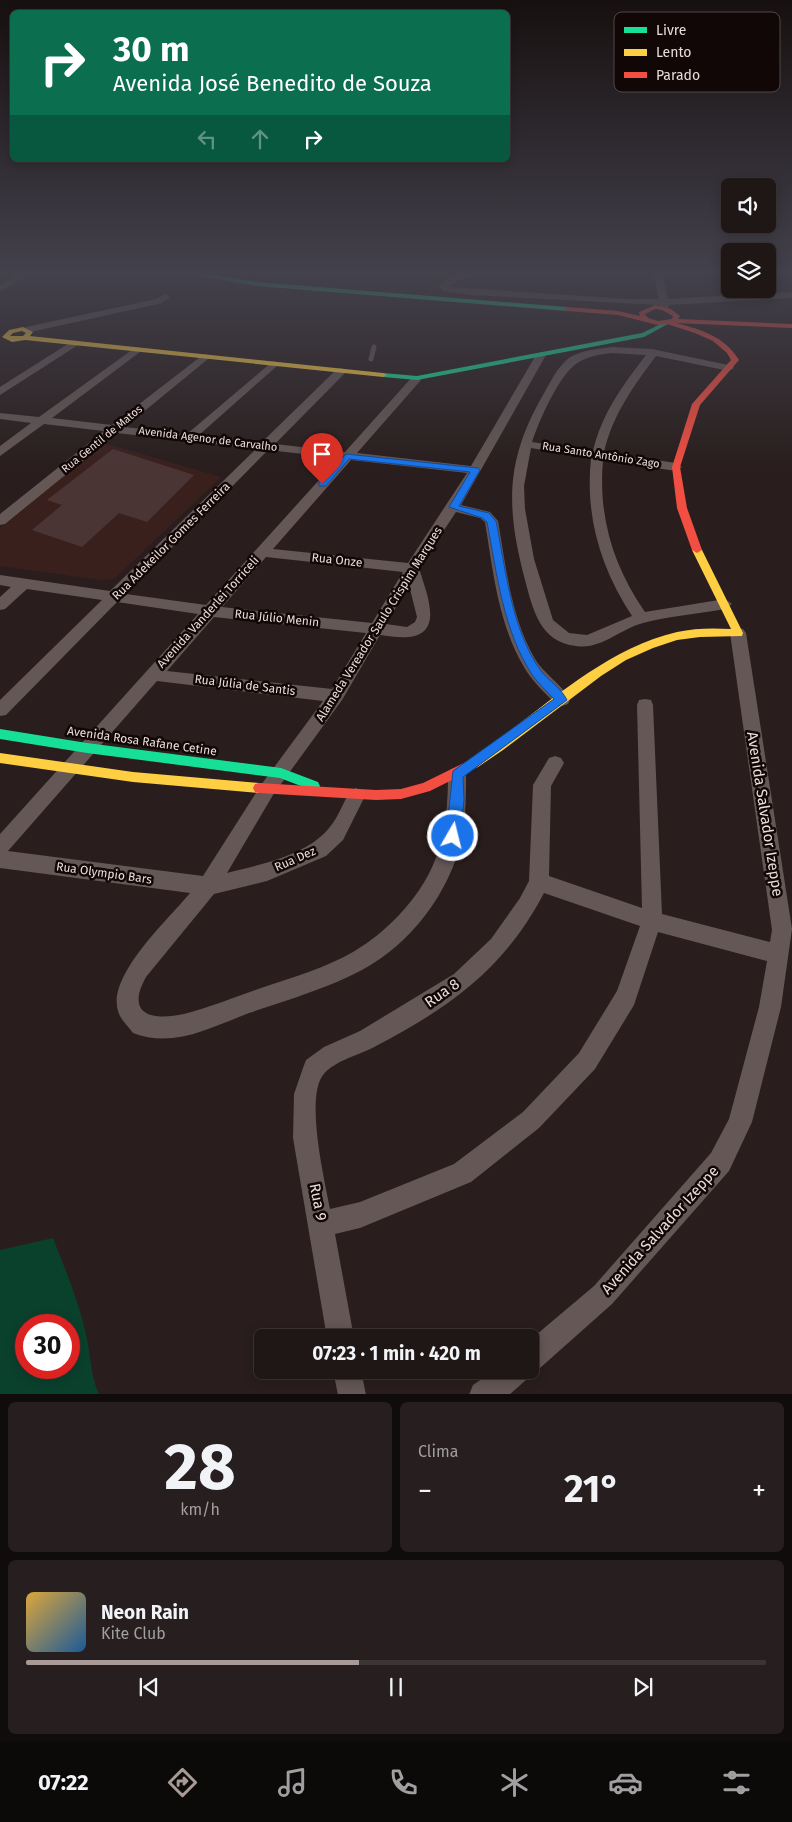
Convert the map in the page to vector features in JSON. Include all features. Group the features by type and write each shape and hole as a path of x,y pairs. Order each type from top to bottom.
{"street":[{"path":"51,338 74,343 341,371 419,374 542,355 628,338"},
{"path":"75,338 419,374 606,338"},
{"path":"0,758 68,770 267,790 325,791 356,796 405,793 425,788 457,774 612,666 656,643 704,632 738,633 694,543 682,508 676,467 696,404 735,360 730,349 712,338"},
{"path":"0,392 74,343"},
{"path":"0,452 136,350"},
{"path":"725,604 640,618 597,640 581,642 565,638 549,627 527,562 518,520 520,462 525,444 540,408 564,369 572,361 585,355 619,350 653,353 729,368"},
{"path":"640,618 618,581 605,548 595,495 598,454 609,417 618,399 653,353"},
{"name":"Alameda Vereador Saulo Crispim Marques","path":"457,774 456,825 451,848 433,890 420,908 385,943 354,963 189,1023 163,1029 141,1025 128,1009 128,989 138,970 208,886 267,790 336,696 412,568 453,507 542,355"},
{"name":"Rua Gentil de Matos","path":"0,521 204,357"},
{"path":"191,436 273,364"},
{"name":"Rua Adekeilor Gomes Ferreira","path":"0,710 341,371"},
{"name":"Avenida Vanderlei Torriceli","path":"0,847 419,374"},
{"name":"Avenida Agenor de Carvalho","path":"0,416 191,436 475,470"},
{"name":"Rua Santo Antônio Zago","path":"525,444 676,467"},
{"path":"453,507 485,516 491,521 509,609 521,644 538,674 562,700"},
{"name":"Rua Onze","path":"262,552 412,568"},
{"name":"Rua Júlio Menin","path":"0,580 210,611 407,632 419,628 424,617 412,568"},
{"path":"0,605 24,584"},
{"name":"Avenida Salvador Izeppe","path":"539,1350 603,1294 720,1162 740,1122 770,1007 782,930 738,633"},
{"name":"Rua Júlia de Santis","path":"153,675 336,696"},
{"path":"322,1224 360,1215 462,1173 531,1120 587,1061 626,997 652,920 645,705"},
{"name":"Avenida Rosa Rafane Cetine","path":"0,734 87,748 281,773 325,791"},
{"name":"Rua 8","path":"314,1068 332,1054 368,1039 430,1002 460,981 498,946 527,905 539,882 542,785 555,764"},
{"name":"Rua Dez","path":"208,886 268,872 319,850 336,834 356,796"},
{"name":"Rua Olympio Bars","path":"0,859 208,886"},
{"path":"539,882 652,920 779,954"},
{"name":"Rua 9","path":"314,1068 305,1094 305,1138 340,1329"},
{"path":"349,1379 352,1394"},
{"path":"483,1394 495,1388 506,1379"}],"lane":[{"path":"371,359 374,347"}],"shaded area":[{"path":"104,443 221,477 114,579 101,580 0,566 0,528"}],"green space":[{"path":"53,1238 79,1309 88,1342 94,1380 99,1394 0,1394 0,1250"}],"building":[{"path":"113,449 194,475 147,522 119,513 82,547 32,530 62,505 47,500"}],"traffic: fast":[{"path":"383,375 417,378 628,338"},
{"path":"0,734 87,748 281,773 314,786"}],"traffic: slow":[{"path":"8,338 12,340 25,338"},
{"path":"26,338 383,375"},
{"path":"474,763 499,747 597,673 622,658 649,645 677,636 738,633 697,550"},
{"path":"0,758 133,777 259,788"}],"traffic: jam":[{"path":"697,550 682,508 676,467 696,404 735,360 730,352 713,338"},
{"path":"259,788 376,795 401,794 426,787 474,763"}],"route":[{"path":"322,484 346,456 475,470 453,507 490,518 509,609 521,644 538,674 562,700 457,774 458,800 453,836"}]}
